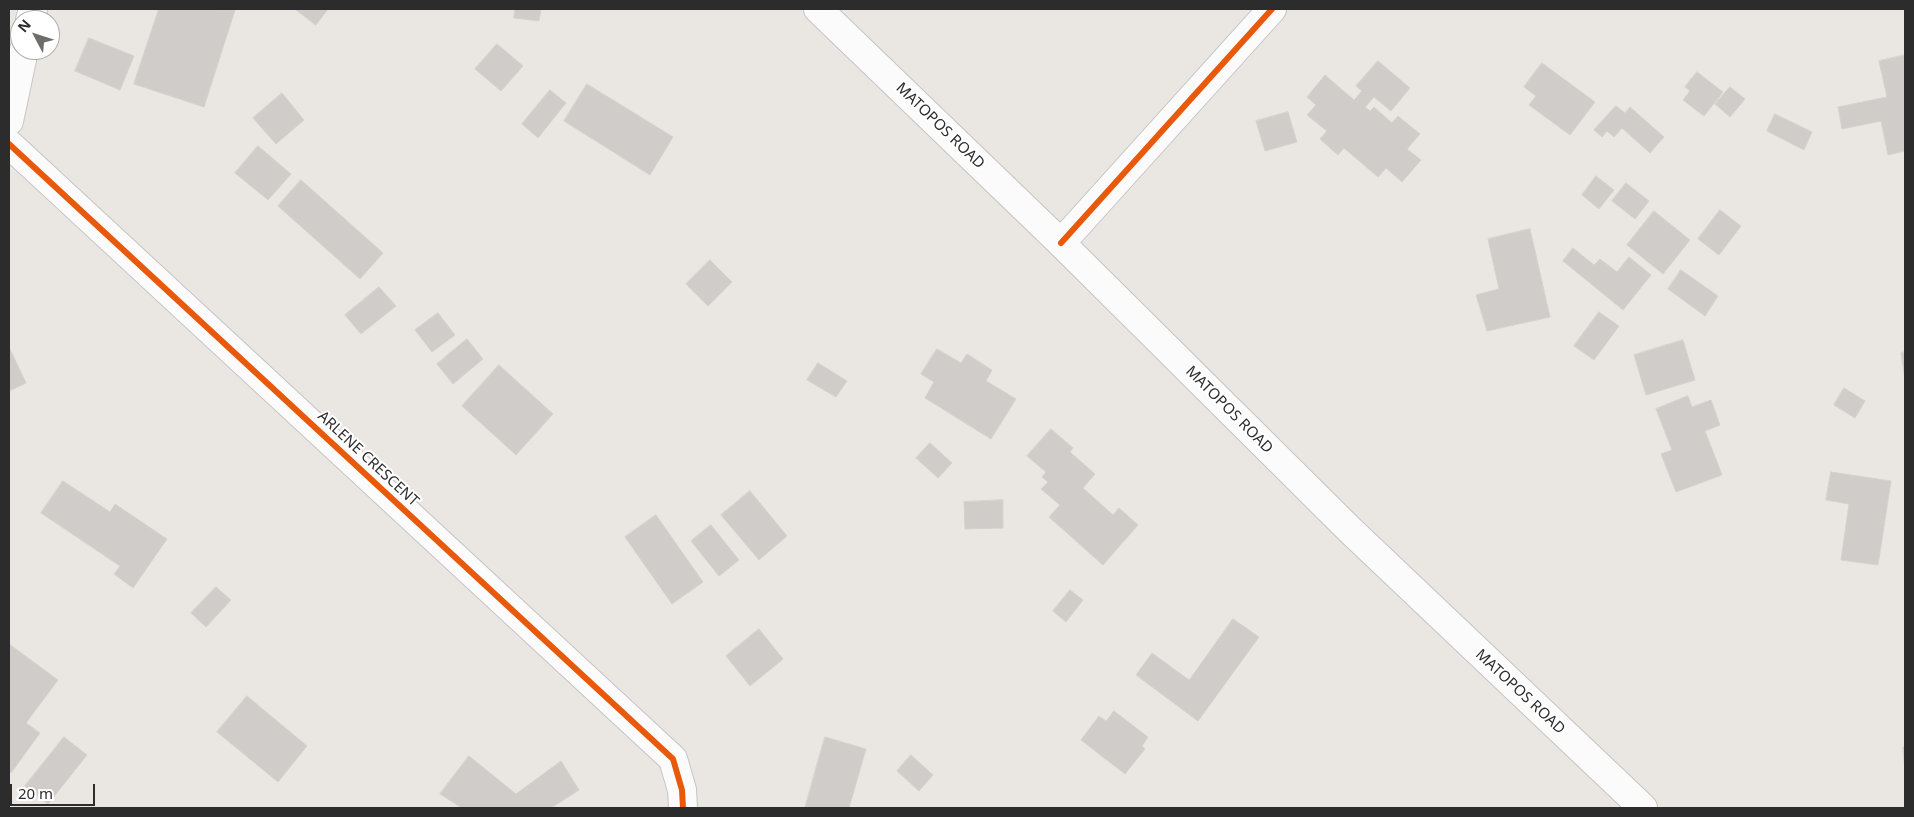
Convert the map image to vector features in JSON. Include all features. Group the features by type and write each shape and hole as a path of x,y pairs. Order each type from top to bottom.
{"street":[{"name":"MATOPOS ROAD","path":"818,9 1061,243 1348,529 1643,808"},
{"path":"1061,243 1272,9"},
{"path":"9,121 22,60"},
{"name":"ARLENE CRESCENT","path":"9,144 673,759 682,790 683,808"}],"building":[{"path":"159,9 235,10 204,107 134,84"},
{"path":"295,9 328,9 316,25"},
{"path":"515,9 541,9 539,21 514,18"},
{"path":"89,38 134,56 120,90 75,71"},
{"path":"497,44 523,66 501,91 475,69"},
{"path":"1905,55 1905,151 1888,155 1881,121 1842,129 1838,107 1887,97 1879,61"},
{"path":"1378,61 1410,88 1391,111 1374,97 1365,107 1370,111 1374,107 1392,123 1398,116 1420,134 1407,149 1421,160 1402,182 1386,168 1378,177 1344,148 1338,155 1320,139 1327,131 1307,115 1316,105 1307,97 1325,75 1354,100 1362,91 1356,86"},
{"path":"1542,63 1595,102 1570,135 1529,105 1536,96 1524,87"},
{"path":"1697,72 1723,92 1704,116 1683,100 1690,91 1685,87"},
{"path":"587,84 673,137 650,175 564,121"},
{"path":"1730,87 1745,99 1730,117 1715,104"},
{"path":"550,90 566,103 538,138 522,124"},
{"path":"282,93 304,120 276,144 253,118"},
{"path":"1616,106 1625,113 1630,107 1664,137 1650,153 1622,128 1614,137 1607,131 1602,137 1594,130"},
{"path":"1288,112 1297,142 1265,151 1256,121"},
{"path":"1775,114 1812,132 1804,150 1767,131"},
{"path":"258,146 291,174 268,200 235,173"},
{"path":"1596,176 1614,190 1599,209 1582,195"},
{"path":"301,180 383,253 360,279 278,206"},
{"path":"1626,183 1649,201 1635,219 1612,201"},
{"path":"1720,210 1741,226 1719,255 1698,239"},
{"path":"1654,211 1690,240 1663,274 1627,245"},
{"path":"1530,229 1550,317 1487,331 1476,295 1499,289 1488,239"},
{"path":"1573,248 1594,265 1600,259 1617,272 1629,257 1651,275 1623,310 1563,261"},
{"path":"710,260 732,282 708,306 686,284"},
{"path":"1681,270 1718,296 1705,316 1668,289"},
{"path":"379,287 396,306 361,334 345,315"},
{"path":"1599,312 1619,326 1594,360 1574,346"},
{"path":"438,313 455,335 432,352 415,330"},
{"path":"467,339 483,359 453,384 437,364"},
{"path":"1683,340 1695,380 1646,395 1634,355"},
{"path":"9,347 26,383 9,391"},
{"path":"937,349 961,363 967,354 992,370 986,381 1016,399 991,439 925,398 934,382 921,374"},
{"path":"1905,352 1905,380 1901,353"},
{"path":"818,363 847,381 836,397 807,380"},
{"path":"499,365 553,414 516,455 462,406"},
{"path":"1844,388 1865,401 1855,418 1834,405"},
{"path":"1688,396 1692,407 1711,400 1720,425 1705,431 1722,475 1676,492 1661,454 1672,450 1656,409"},
{"path":"1051,429 1073,448 1070,452 1095,474 1083,488 1113,515 1119,508 1138,525 1103,565 1049,517 1060,505 1041,489 1048,482 1042,477 1046,472 1027,456"},
{"path":"930,443 952,463 938,478 916,458"},
{"path":"1831,472 1891,481 1878,565 1841,560 1849,504 1826,500"},
{"path":"63,481 110,512 115,504 167,539 133,588 114,574 120,566 41,513"},
{"path":"750,491 787,536 759,560 721,515"},
{"path":"1003,500 1003,528 965,529 964,502"},
{"path":"656,515 703,582 672,604 625,537"},
{"path":"711,525 739,560 719,576 691,541"},
{"path":"216,587 231,600 206,627 191,613"},
{"path":"1070,590 1083,600 1066,622 1053,611"},
{"path":"1233,619 1259,637 1198,721 1136,675 1152,653 1189,680"},
{"path":"759,629 783,659 750,686 726,656"},
{"path":"9,644 58,680 26,723 40,733 11,773 9,771"},
{"path":"247,696 307,746 278,782 217,732"},
{"path":"1114,711 1148,737 1142,746 1145,749 1125,774 1081,740 1099,716 1106,721"},
{"path":"64,737 87,755 48,804 25,786"},
{"path":"825,737 866,749 849,808 805,808"},
{"path":"1903,747 1905,747 1905,769"},
{"path":"911,755 933,775 919,791 897,771"},
{"path":"469,756 516,794 561,761 579,790 551,808 462,808 440,794"}],"cycle path":[{"path":"1061,243 1272,9"},
{"path":"9,144 673,759 682,790 683,808"}]}
